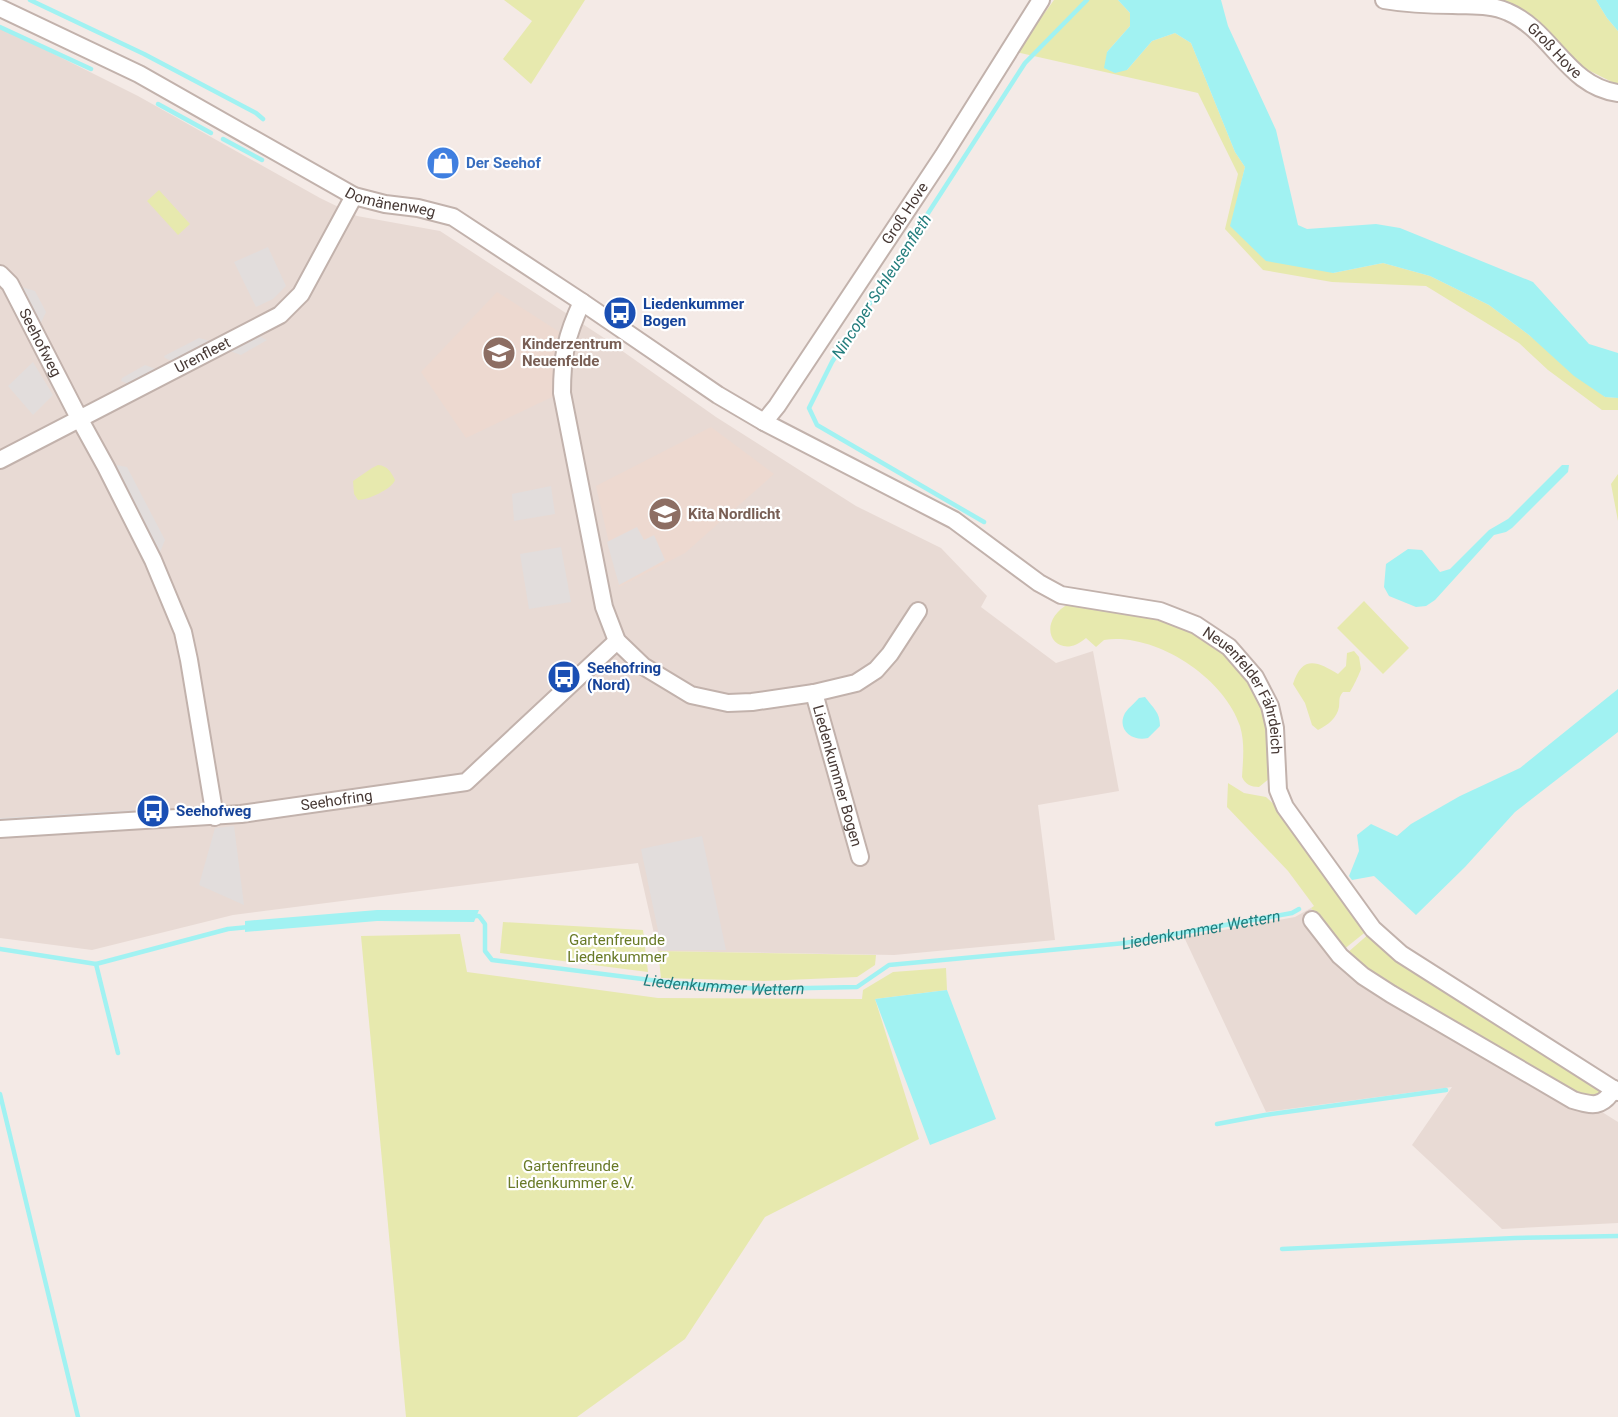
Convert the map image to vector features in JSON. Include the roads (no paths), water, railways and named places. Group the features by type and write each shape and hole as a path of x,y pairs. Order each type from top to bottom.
{"street":[{"name":"Groß Hove","path":"764,422 777,406 943,156 1041,0"},
{"name":"Groß Hove","path":"1384,0 1489,7 1508,12 1530,26 1580,77 1601,90 1618,93"},
{"name":"Domänenweg","path":"0,8 139,74 354,196 453,217 718,395 764,422"},
{"name":"Urenfleet","path":"0,460 280,315 301,294 354,196"},
{"name":"Seehofweg","path":"0,274 10,284 106,467 153,560 183,632 215,817"},
{"name":"Liedenkummer Bogen","path":"582,302 569,329 562,362 562,393 604,607 617,641 643,666 691,695 728,703 814,693 856,683 876,670 890,654 918,611"},
{"name":"Neuenfelder Fährdeich","path":"764,422 954,520 1040,583 1061,595 1160,611 1196,625 1229,647 1255,677 1270,706 1275,728 1278,790 1285,807 1373,929 1401,954 1616,1090 1607,1100 1592,1106 1573,1100 1363,976 1340,956 1312,920"},
{"name":"Seehofring","path":"0,830 215,817 466,782 617,641"},
{"name":"Liedenkummer Bogen","path":"814,693 861,857"}],"water":[{"path":"1118,0 1221,0 1228,26 1276,130 1298,225 1307,229 1376,224 1400,228 1533,282 1589,344 1618,353 1618,398 1605,397 1574,376 1529,335 1489,305 1430,276 1383,263 1333,273 1266,261 1230,226 1245,167 1235,152 1191,43 1175,33 1152,41 1127,70 1115,73 1104,68 1107,52 1130,26 1130,13"},
{"path":"1596,0 1618,0 1618,31 1607,18"},
{"path":"1562,465 1569,465 1568,472 1512,528 1494,535 1435,600 1426,606 1416,607 1389,596 1384,587 1386,564 1408,549 1422,550 1440,572 1450,569 1489,530 1508,519"},
{"path":"1618,689 1618,732 1515,812 1465,867 1416,915 1374,876 1352,880 1349,876 1359,851 1357,835 1371,824 1397,836 1411,824 1460,796 1520,768"},
{"path":"1145,697 1157,714 1160,726 1148,738 1142,739 1132,736 1124,729 1123,719 1125,713 1139,698"},
{"path":"377,910 479,910 474,922 377,921 245,932 245,921"},
{"path":"947,990 996,1119 930,1145 875,999"}],"waterway":[{"path":"30,0 144,54 256,113 263,119"},
{"name":"Nincoper Schleusenfleth","path":"984,522 817,425 809,408 832,362 1025,63 1087,0"},
{"path":"0,27 91,69"},
{"path":"158,104 211,133"},
{"path":"223,139 262,160"},
{"name":"Liedenkummer Wettern","path":"470,916 479,916 485,924 485,951 492,960 674,983 762,989 857,987 889,965 1125,943 1292,913 1299,909"},
{"name":"Liedenkummer Wettern","path":"0,949 96,964 228,929 249,927"},
{"path":"96,964 118,1053"},
{"path":"1217,1124 1265,1115 1446,1090"},
{"path":"0,1094 78,1417"},
{"path":"1282,1249 1515,1238 1618,1236"}],"place":[{"name":"Der Seehof","path":"443,163"},
{"name":"Liedenkummer Bogen","path":"620,313"},
{"name":"Kinderzentrum Neuenfelde","path":"499,353"},
{"name":"Kita Nordlicht","path":"665,514"},
{"name":"Seehofring (Nord)","path":"564,677"},
{"name":"Seehofweg","path":"153,811"}],"park label":[{"name":"Gartenfreunde Liedenkummer","path":"617,948"},
{"name":"Gartenfreunde Liedenkummer e.V.","path":"571,1174"}]}
